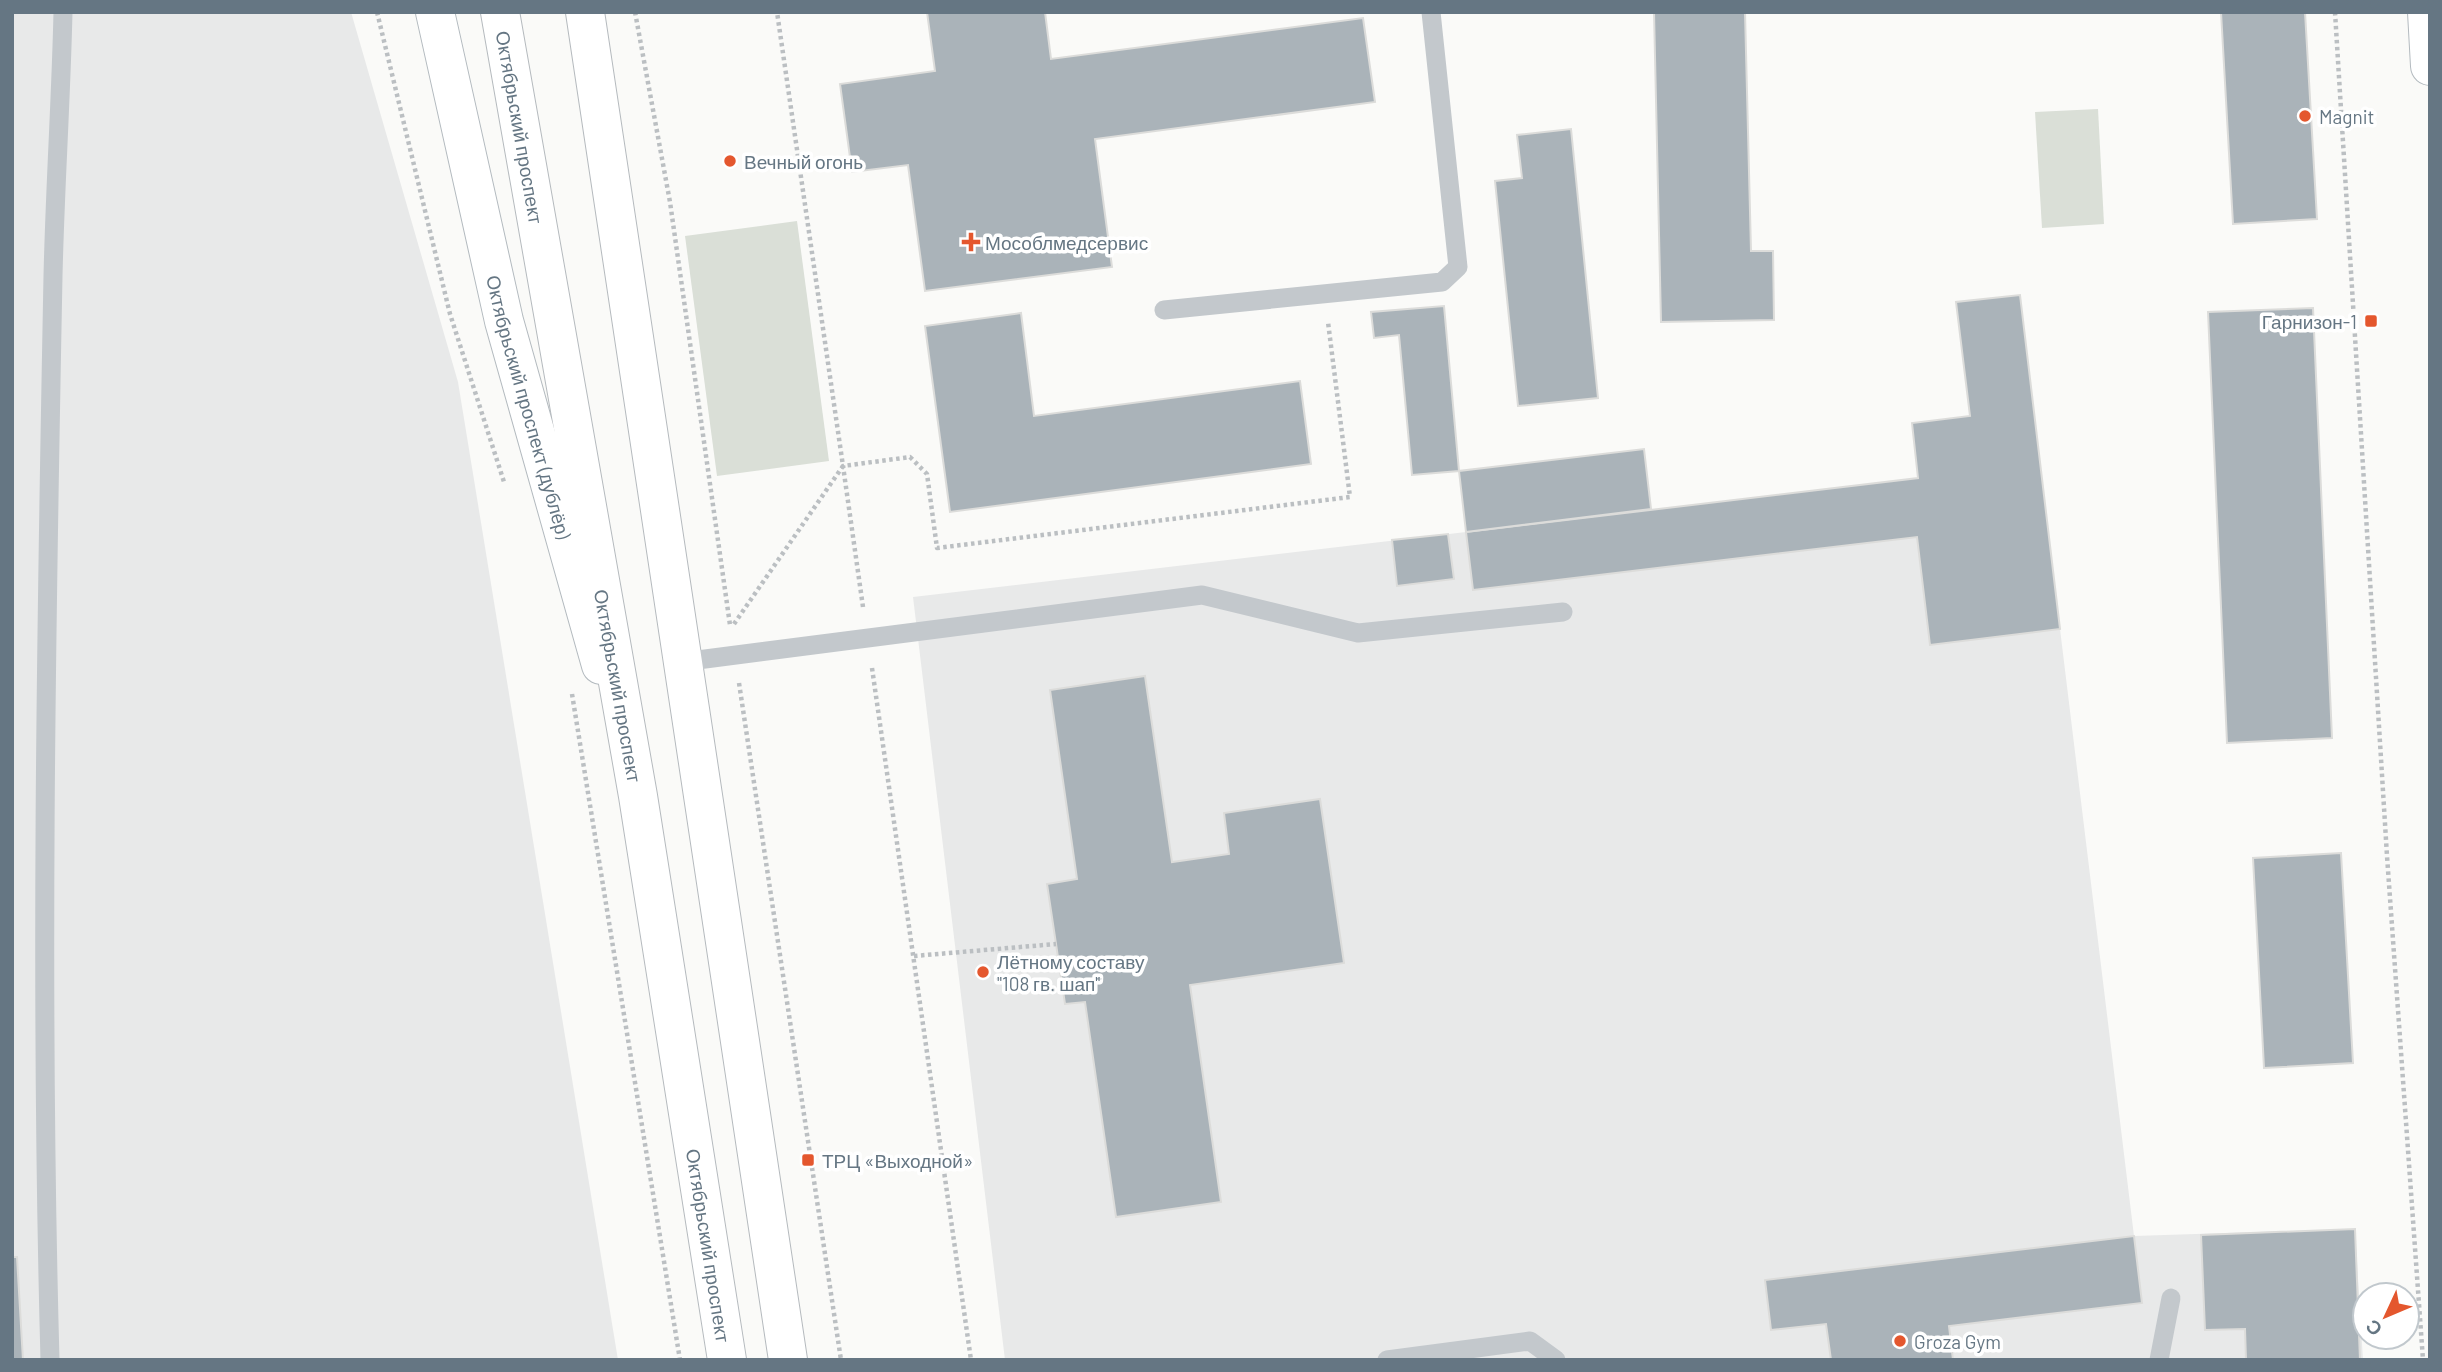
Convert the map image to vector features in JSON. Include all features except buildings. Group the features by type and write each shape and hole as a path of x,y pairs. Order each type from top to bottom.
{"main road":[{"name":"Октябрьский проспект (дублёр)","path":"435,12 504,321 638,796"},
{"name":"Октябрьский проспект","path":"500,12 638,796 727,1360"},
{"path":"585,12 788,1360"},
{"path":"2427,12 2430,66"}],"lane":[{"path":"50,1360 45,1183 46,925 53,273 63,12"},
{"path":"1164,310 1442,282 1458,267 1431,12"},
{"path":"682,662 1202,595 1358,633 1563,612"},
{"path":"2159,1360 2171,1298"},
{"path":"1387,1360 1530,1342 1556,1360"}],"path":[{"path":"377,12 450,314 508,495"},
{"path":"635,12 672,216 730,629 843,466 910,457 927,474 937,548 1350,497 1324,293"},
{"path":"777,12 971,1360"},
{"path":"2335,12 2387,856 2423,1360"},
{"path":"734,655 841,1360"},
{"path":"571,688 680,1360"},
{"path":"913,956 1056,944"}],"shaded area":[{"path":"12,12 351,12 458,382 618,1360 12,1360"},
{"path":"2098,109 2104,224 2042,228 2035,112"},
{"path":"797,221 829,461 717,476 685,236"},
{"path":"1466,532 1474,590 1917,537 1931,645 2060,629 2134,1236 2355,1229 2358,1281 2351,1281 2351,1351 2362,1351 2363,1360 1005,1360 913,597"}],"place":[{"name":"Magnit","path":"2305,116"},
{"name":"Вечный огонь","path":"730,161"},
{"name":"Мособлмедсервис","path":"971,242"},
{"name":"Гарнизон-1","path":"2371,321"},
{"name":"Лётному составу \"108 гв. шап\"","path":"983,972"},
{"name":"ТРЦ «Выходной»","path":"808,1160"},
{"name":"Groza Gym","path":"1900,1341"}]}
